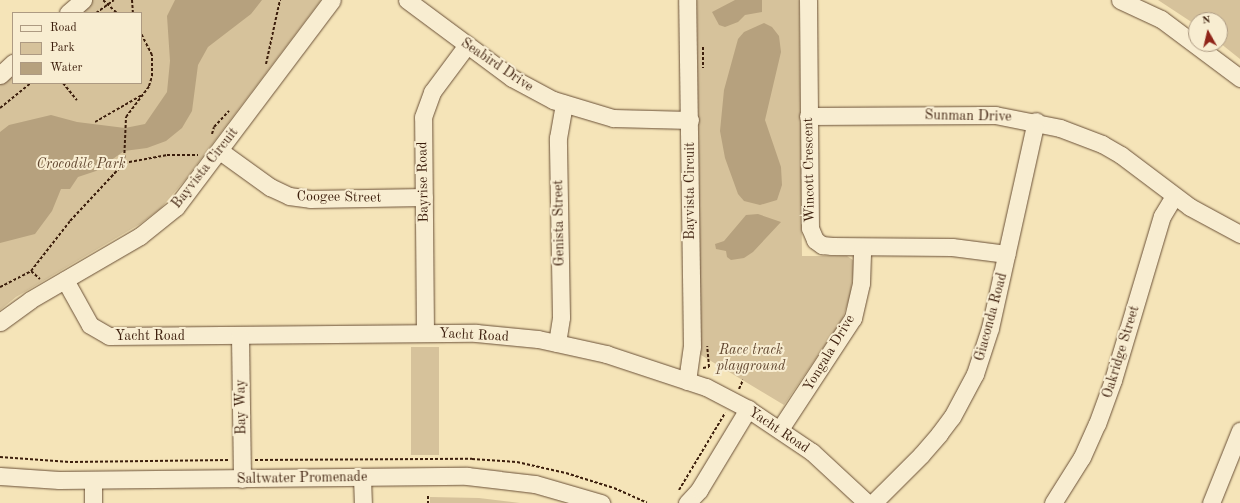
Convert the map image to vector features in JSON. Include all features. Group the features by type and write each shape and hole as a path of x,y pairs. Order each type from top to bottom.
{"street":[{"path":"69,12 82,0"},
{"name":"Bayvista Circuit","path":"0,322 18,308 140,236 164,218 186,195 216,144 332,0"},
{"name":"Seabird Drive","path":"407,0 512,78 564,104 613,118 690,120"},
{"name":"Bayvista Circuit","path":"687,0 690,120 692,347 687,381"},
{"name":"Wincott Crescent","path":"808,0 808,116 812,235 822,245 862,247 957,247 1007,254"},
{"path":"1120,0 1161,19 1240,78"},
{"name":"Bayrise Road","path":"425,333 422,133 427,104 440,79 467,45"},
{"path":"0,75 12,64"},
{"name":"Genista Street","path":"557,343 561,317 558,138 564,104"},
{"name":"Sunman Drive","path":"808,116 995,115 1036,121 1078,134 1102,144 1136,166 1174,196 1208,218 1240,234"},
{"name":"Giaconda Road","path":"873,503 921,455 952,417 965,395 990,328 1036,121"},
{"name":"Coogee Street","path":"216,144 270,187 289,196 310,199 424,197"},
{"name":"Oakridge Street","path":"1053,503 1082,457 1102,413 1162,216 1174,196"},
{"name":"Yongala Drive","path":"780,429 853,318 861,283 862,247"},
{"name":"Yacht Road","path":"65,280 90,325 103,335 240,336 425,333 497,335 557,343 606,354 687,381 732,400 748,409 780,429 828,466 867,503"},
{"name":"Bay Way","path":"240,336 242,479"},
{"path":"682,498 697,497 748,409"},
{"path":"1211,503 1240,431"},
{"name":"Saltwater Promenade","path":"0,476 93,480 468,476 506,479 560,489 601,503"},
{"path":"362,477 363,503"},
{"path":"93,480 93,503"}],"path":[{"path":"103,0 107,6 116,12"},
{"path":"98,12 114,0"},
{"path":"132,0 132,12"},
{"path":"262,70 280,0"},
{"path":"124,163 125,120 149,86 153,65 149,46 142,35"},
{"path":"0,108 30,84"},
{"path":"64,84 77,100"},
{"path":"95,122 144,93"},
{"path":"216,144 214,127 231,110"},
{"path":"0,287 31,271 70,221 124,163 167,154 202,154"},
{"path":"682,498 743,380"},
{"path":"428,496 428,503"}],"green space":[{"name":"Crocodile Park","path":"92,0 321,0 185,180 161,208 140,224 16,297 0,310 0,84 12,73 12,84 142,84 142,12 79,12"},
{"name":"Race track playground","path":"697,0 799,0 802,256 847,256 853,260 853,274 850,296 842,320 784,405 701,355"},
{"path":"1158,0 1240,0 1240,59 1228,49 1228,12 1188,12 1188,20"},
{"path":"411,347 439,347 439,455 411,455"},
{"path":"430,497 479,498 520,503 430,503"}],"water":[{"path":"175,0 262,0 251,14 208,47 198,65 192,111 182,128 166,141 147,148 124,151 96,171 78,177 70,189 61,189 52,211 35,234 0,243 0,132 9,125 51,115 77,122 125,128 145,124 167,92 170,61 167,16"},
{"path":"735,0 762,0 762,12 745,15 738,22 725,27 719,25 712,12"},
{"path":"764,23 772,27 779,36 781,52 765,120 781,167 782,185 777,200 760,205 744,201 738,194 725,158 720,131 724,90 738,39 744,32"},
{"path":"758,214 781,222 753,252 744,258 731,260 727,257 726,251 716,249 715,244 724,241 746,215"}]}
